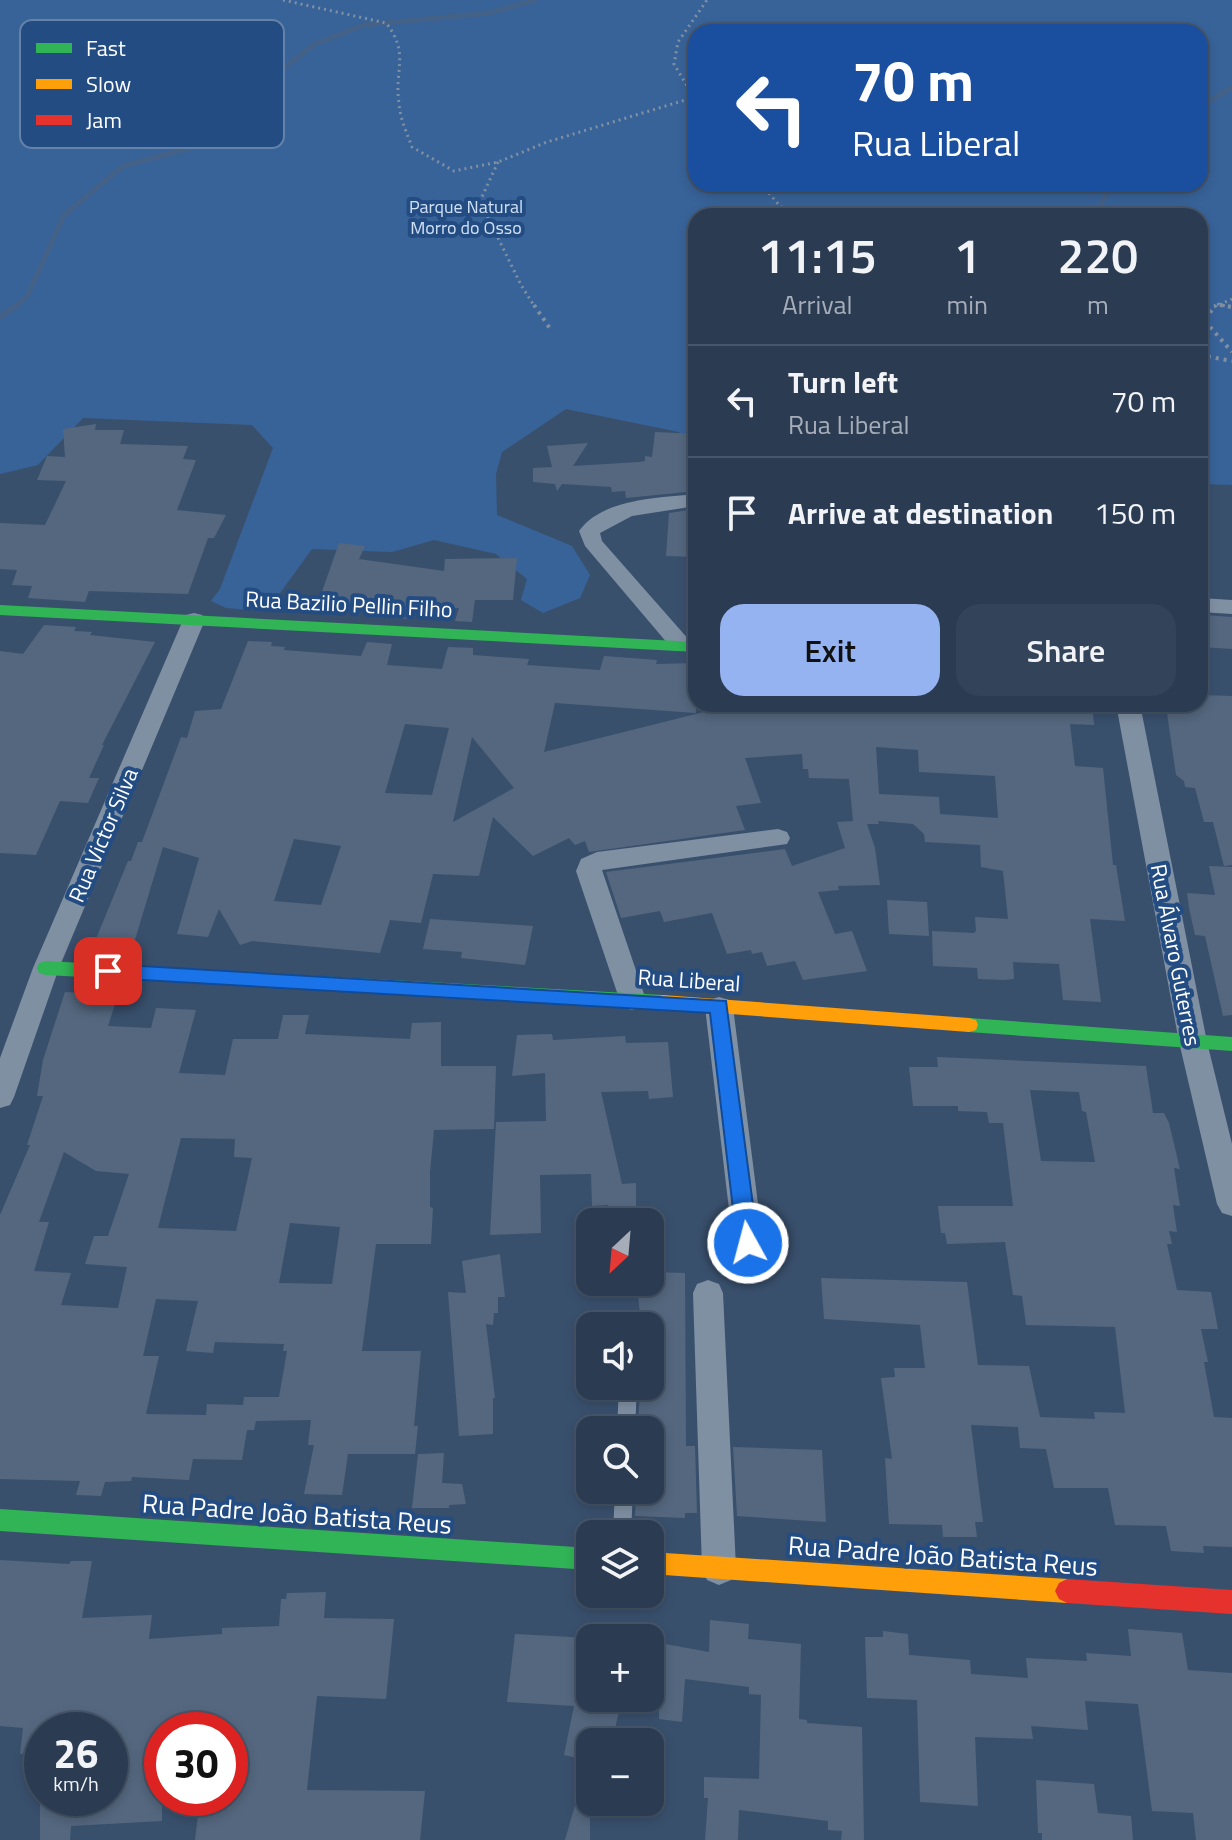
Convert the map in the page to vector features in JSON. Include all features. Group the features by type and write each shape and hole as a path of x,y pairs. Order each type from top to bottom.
{"street":[{"path":"688,501 622,512 598,522 589,531 592,542 688,646"},
{"path":"1208,606 1232,607"},
{"name":"Rua Bazilio Pellin Filho","path":"0,610 688,647"},
{"name":"Rua Victor Silva","path":"0,1097 46,968 194,620"},
{"name":"Rua Álvaro Guterres","path":"1130,712 1193,1042 1232,1204"},
{"path":"632,1000 589,871 590,865 597,861 778,838"},
{"name":"Rua Liberal","path":"46,968 632,1000 1232,1044"},
{"path":"719,1007 748,1243"},
{"path":"708,1293 719,1568"},
{"name":"Rua Padre João Batista Reus","path":"0,1520 576,1558"},
{"name":"Rua Padre João Batista Reus","path":"664,1564 1232,1602"}],"path":[{"path":"283,0 386,23 398,36 403,64 398,100 412,147 454,171 498,162 547,142 688,102"},
{"path":"690,24 707,0"},
{"path":"688,28 678,42 674,64 688,89"},
{"path":"498,162 480,201 521,285 551,330"},
{"path":"768,192 783,208"},
{"path":"1208,315 1216,304 1232,299"},
{"path":"1216,304 1232,307"},
{"path":"1208,329 1232,352"},
{"path":"1208,356 1232,361"}],"green space":[{"name":"Parque Natural Morro do Osso","path":"0,0 1232,0 1232,485 1208,484 1208,208 688,208 688,443 682,443 679,432 566,409 502,452 496,474 497,515 572,546 590,575 580,598 543,613 521,600 527,579 496,554 434,540 392,552 312,549 267,611 226,608 211,601 220,589 273,448 252,425 83,418 38,465 0,474"}],"building":[{"path":"96,424 95,430 124,430 120,444 188,446 183,459 196,460 177,510 226,515 214,538 208,538 188,594 89,591 85,602 28,598 32,586 12,585 17,570 0,569 0,523 45,525 66,481 37,480 47,456 65,457 63,429"},
{"path":"655,432 688,434 688,492 626,498 625,491 612,492 611,487 562,484 557,491 555,484 533,482 533,468 552,467 547,446 588,443 573,466 639,462 645,461 645,456 652,457"},
{"path":"688,510 688,557 666,556 669,513"},
{"path":"339,543 365,546 359,559 444,571 445,559 517,558 513,600 475,600 472,622 455,621 459,608 414,609 410,619 374,617 369,613 371,610 317,606"},
{"path":"1208,615 1232,617 1232,649 1208,648"},
{"path":"44,625 76,627 74,631 92,632 90,635 155,642 102,745 89,778 99,778 88,803 60,801 36,855 0,853 0,651 23,654"},
{"path":"248,641 272,642 271,646 285,647 284,650 361,656 367,642 392,644 387,665 442,669 448,647 473,648 473,655 529,659 527,665 600,670 604,656 657,660 656,664 688,663 688,712 696,713 555,703 544,752 704,712 1093,712 1094,725 1070,724 1075,766 1103,768 1113,865 1116,865 1125,921 1090,919 1101,1002 1063,1000 1059,964 1013,962 1014,979 1004,980 978,979 977,968 933,966 932,931 974,933 975,917 1008,919 1003,871 981,867 980,845 925,842 924,834 913,824 878,821 879,824 867,824 875,848 880,885 838,886 839,890 818,892 835,934 852,931 867,971 803,980 795,961 767,966 762,952 752,954 751,950 727,954 712,913 664,922 660,911 621,918 606,872 785,849 792,866 845,848 837,822 853,821 849,779 809,778 808,769 803,769 802,754 745,758 761,803 736,806 745,830 589,852 585,841 575,845 569,838 533,856 493,817 479,876 433,874 421,923 390,920 380,953 252,941 240,945 219,909 208,937 177,934 199,858 163,847 131,953 91,951 128,861 131,861 138,842 142,842 181,737 187,738 195,711 221,709","holes":["405,724 449,728 432,795 385,793","472,737 514,788 453,822","876,747 918,750 919,772 995,776 998,818 940,814 939,797 879,794","294,839 341,846 321,905 274,901"]},
{"path":"1208,695 1232,696 1232,865 1224,866 1213,822 1204,822 1195,788 1185,787 1184,781 1176,775 1167,712 1208,712"},
{"path":"1209,866 1232,867 1232,1015 1223,1016 1205,936 1195,935 1189,908 1187,893 1215,895"},
{"path":"887,900 927,902 929,936 889,934"},
{"path":"430,919 533,926 525,965 461,958 462,952 423,949"},
{"path":"65,992 118,995 108,1026 151,1028 156,1008 196,1010 179,1073 225,1075 233,1039 278,1039 283,1015 309,1015 305,1034 410,1039 412,1023 441,1022 441,1066 496,1066 494,1129 434,1130 430,1172 430,1207 433,1208 431,1244 376,1244 362,1351 421,1351 414,1426 418,1426 415,1454 348,1454 342,1495 304,1494 314,1445 308,1445 311,1420 256,1421 254,1430 247,1430 242,1460 193,1459 189,1480 132,1477 131,1481 105,1482 101,1496 76,1495 80,1481 0,1479 0,1215 30,1145 27,1145 43,1096 37,1096 43,1060","holes":["181,1138 235,1139 234,1157 252,1158 236,1231 158,1228","64,1152 96,1171 129,1174 108,1236 94,1236 85,1264 127,1267 118,1308 61,1305 71,1273 34,1271 49,1222 39,1222","290,1223 340,1227 332,1284 279,1283","156,1299 198,1301 186,1351 213,1353 215,1342 284,1344 283,1351 287,1351 279,1397 244,1397 243,1405 207,1404 206,1415 146,1414 159,1356 143,1356"]},
{"path":"552,1034 553,1040 625,1036 626,1043 668,1042 673,1097 649,1099 648,1091 601,1092 622,1184 636,1183 636,1208 592,1206 591,1174 540,1175 541,1233 490,1235 496,1122 546,1121 545,1073 512,1076 517,1035"},
{"path":"937,1057 1146,1066 1153,1113 1164,1113 1169,1123 1180,1169 1174,1168 1180,1206 1173,1205 1177,1232 1169,1231 1172,1244 1167,1244 1177,1290 1211,1292 1218,1329 1201,1329 1214,1417 1232,1418 1232,1547 1203,1546 1204,1553 1171,1551 1166,1526 1115,1525 1108,1488 1054,1488 1046,1449 1020,1448 1018,1427 971,1425 983,1522 975,1522 977,1537 943,1537 942,1525 889,1524 885,1458 892,1459 881,1378 895,1377 894,1368 925,1368 920,1325 824,1319 821,1278 967,1282 978,1365 1029,1366 1040,1417 1095,1419 1094,1412 1125,1413 1115,1327 1026,1325 1022,1296 1013,1295 1005,1242 947,1244 945,1233 941,1233 938,1206 1013,1206 1003,1123 989,1123 987,1112 958,1111 958,1106 913,1106 909,1067 938,1067","holes":["1030,1090 1079,1092 1095,1162 1041,1161"]},
{"path":"500,1254 505,1297 498,1297 498,1313 494,1313 493,1325 486,1324 495,1398 493,1434 459,1436 448,1292 466,1293 462,1261"},
{"path":"664,1272 685,1273 686,1446 695,1446 697,1513 685,1513 685,1518 635,1516 635,1504 664,1504 664,1416 639,1416 639,1400 664,1400 664,1312 640,1312 638,1296 664,1296"},
{"path":"733,1447 822,1450 826,1522 737,1516"},
{"path":"444,1453 442,1483 462,1484 466,1504 449,1505 449,1508 412,1508 418,1454"},
{"path":"0,1560 69,1564 71,1561 92,1561 82,1618 152,1615 149,1639 222,1634 222,1628 279,1626 281,1599 286,1599 287,1593 326,1592 324,1618 394,1619 386,1699 317,1696 307,1790 425,1791 420,1840 195,1840 198,1816 248,1816 248,1712 144,1712 144,1816 162,1816 162,1821 71,1826 70,1840 40,1840 40,1816 128,1816 128,1712 24,1712 24,1754 20,1754 23,1728 0,1726"},
{"path":"710,1620 749,1624 748,1639 801,1644 799,1719 807,1720 807,1723 862,1727 864,1840 841,1840 842,1831 828,1830 828,1821 739,1810 738,1840 705,1840 708,1798 704,1798 704,1777 759,1779 761,1695 749,1694 749,1687 685,1679 682,1722 659,1719 659,1712 664,1712 664,1644 709,1652"},
{"path":"1128,1629 1182,1633 1188,1670 1232,1673 1232,1840 1196,1840 1193,1813 1152,1811 1138,1704 1085,1701 1088,1730 1031,1726 1033,1739 975,1737 978,1806 920,1802 917,1700 867,1698 865,1637 883,1637 883,1631 908,1634 909,1655 970,1660 971,1674 1028,1678 1026,1658 1087,1661 1086,1653 1131,1656"},
{"path":"515,1634 576,1637 576,1712 619,1712 615,1728 576,1728 576,1758 564,1755 574,1706 507,1702"},
{"path":"1036,1780 1094,1784 1098,1813 1131,1816 1133,1840 1042,1840 1042,1833 1038,1833"},
{"path":"576,1802 576,1816 590,1816 590,1840 565,1840"}],"waterway":[{"path":"284,68 315,44 364,25 489,13 535,0"},
{"path":"1208,102 1232,87"},
{"path":"14,307 27,297 64,215 123,166 191,148"},
{"path":"1099,208 1108,192"},
{"path":"0,317 17,305"}],"traffic: fast":[{"path":"0,610 688,647"},
{"path":"46,968 663,1002"},
{"path":"969,1025 1232,1044"},
{"path":"0,1520 576,1558"}],"traffic: slow":[{"path":"663,1002 969,1025"},
{"path":"664,1564 1067,1591"}],"traffic: jam":[{"path":"1067,1591 1232,1602"}],"route":[{"path":"108,971 719,1007 748,1243"}]}
